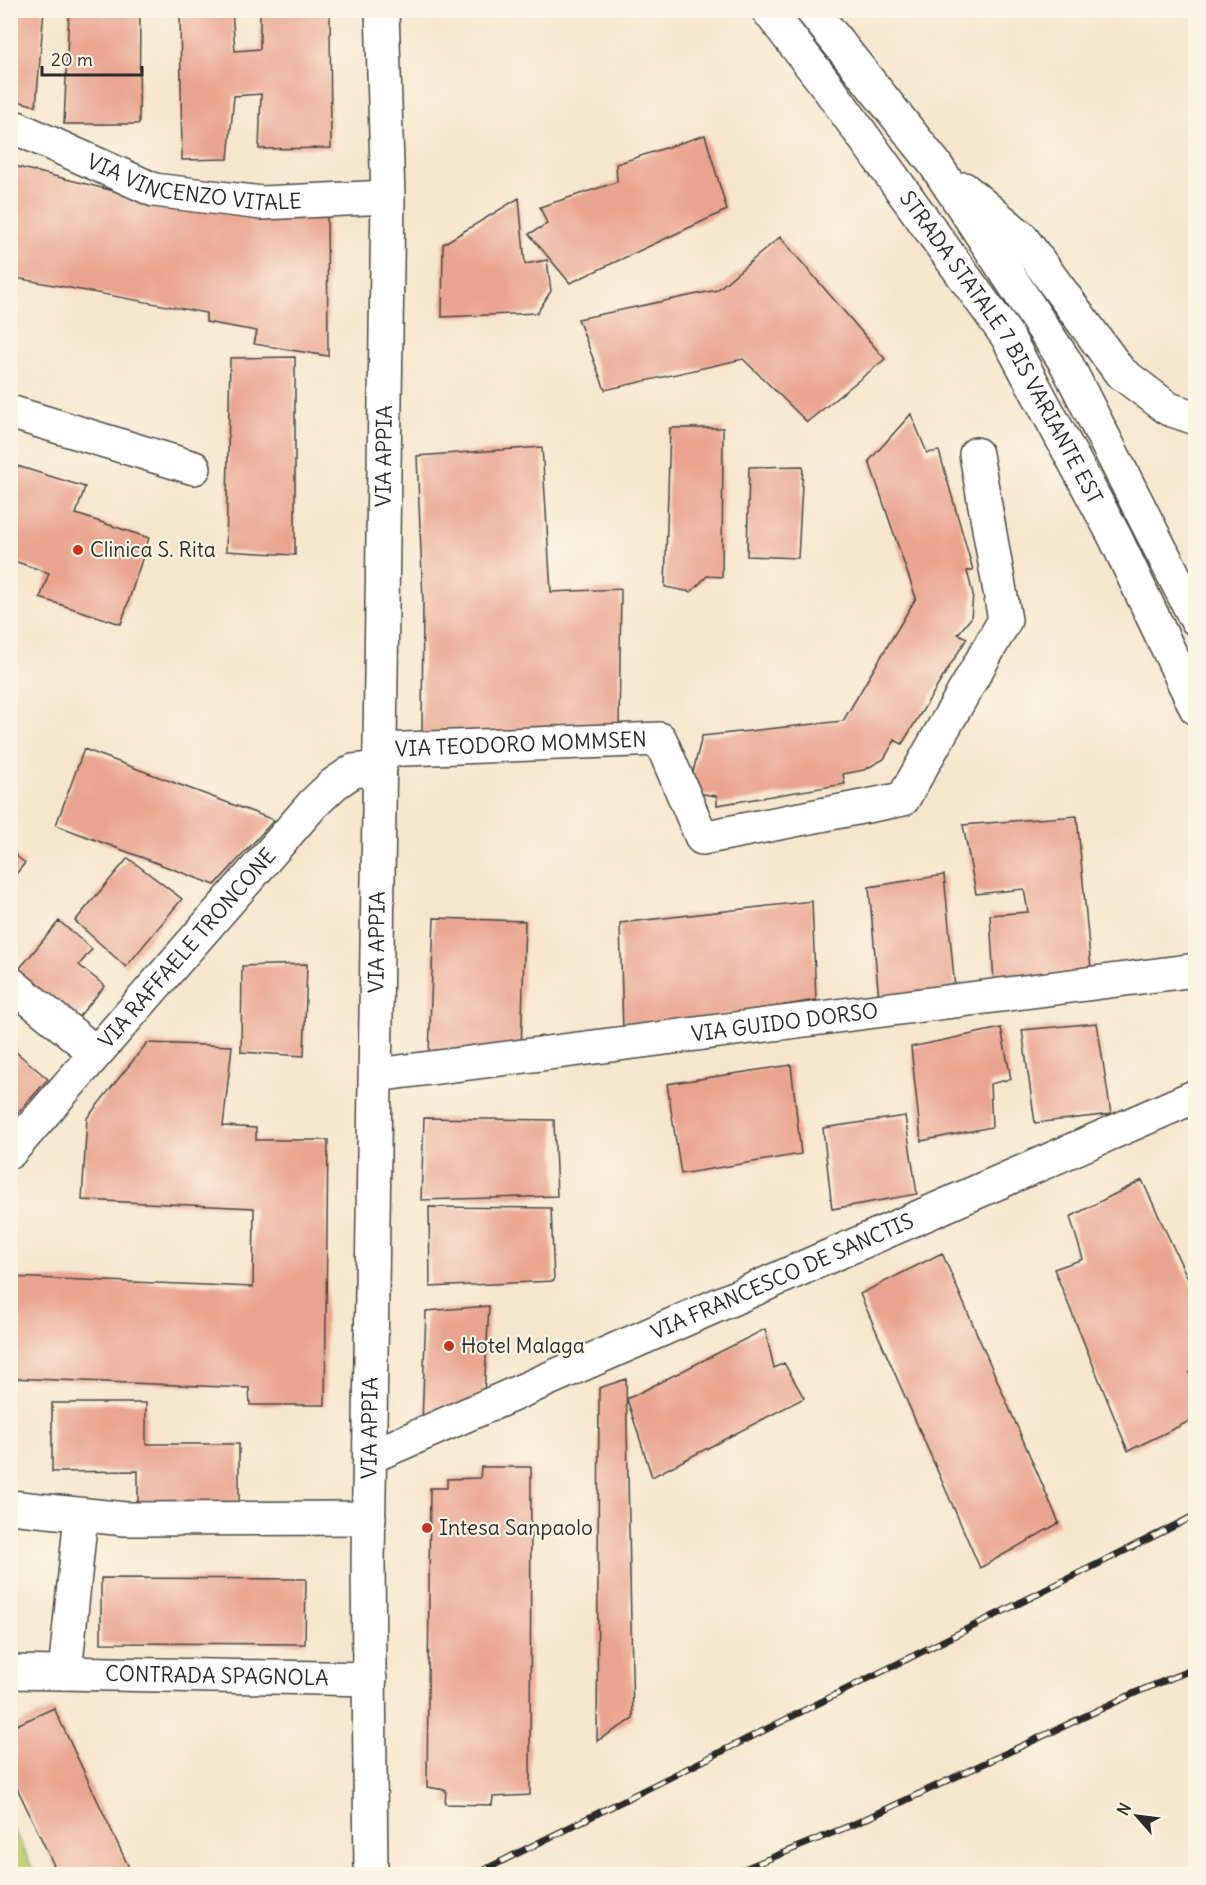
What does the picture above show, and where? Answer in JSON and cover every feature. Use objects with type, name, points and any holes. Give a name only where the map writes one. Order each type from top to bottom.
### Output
[{"type":"main road","name":"VIA APPIA","points":[[371,1875],[369,1518],[388,197],[382,10]]},
{"type":"main road","name":"STRADA STATALE 7 BIS VARIANTE EST","points":[[768,10],[824,82],[1007,336],[1114,537],[1196,708]]},
{"type":"main road","name":"STRADA STATALE 7 BIS VARIANTE EST","points":[[813,10],[935,164],[1065,363],[1196,619]]},
{"type":"main road","name":"VIA VINCENZO VITALE","points":[[10,125],[154,190],[262,203],[388,197]]},
{"type":"main road","points":[[935,164],[1021,237],[1120,372],[1169,409],[1196,418]]},
{"type":"main road","points":[[10,412],[195,468]]},
{"type":"main road","name":"VIA TEODORO MOMMSEN","points":[[380,759],[660,739],[702,838],[903,799],[1005,620],[976,454]]},
{"type":"main road","name":"VIA RAFFAELE TRONCONE","points":[[10,1152],[313,804],[334,784],[353,771],[380,759]]},
{"type":"main road","name":"VIA GUIDO DORSO","points":[[375,1075],[1196,970]]},
{"type":"main road","points":[[10,983],[96,1053]]},
{"type":"main road","name":"VIA FRANCESCO DE SANCTIS","points":[[370,1457],[1196,1096]]},
{"type":"main road","points":[[10,1507],[125,1519],[369,1518]]},
{"type":"main road","points":[[65,1673],[81,1515]]},
{"type":"main road","name":"CONTRADA SPAGNOLA","points":[[10,1672],[370,1679]]},
{"type":"green space","points":[[11,1824],[35,1874],[11,1874]]},
{"type":"building","points":[[10,10],[44,10],[36,106],[10,99]]},
{"type":"building","points":[[69,10],[140,10],[139,124],[64,124]]},
{"type":"building","points":[[180,10],[232,10],[235,51],[260,49],[260,10],[330,10],[331,148],[259,149],[261,94],[234,96],[228,159],[182,160]]},
{"type":"building","points":[[705,135],[727,210],[570,283],[529,234],[547,224],[540,207],[617,182],[616,164]]},
{"type":"building","points":[[10,165],[170,205],[327,205],[328,356],[254,344],[257,331],[206,322],[206,313],[10,277]]},
{"type":"building","points":[[519,198],[525,264],[547,260],[551,291],[537,313],[442,317],[443,244]]},
{"type":"building","points":[[780,237],[885,359],[807,422],[743,359],[605,390],[578,319],[717,290]]},
{"type":"building","points":[[295,357],[295,555],[226,551],[230,358]]},
{"type":"building","points":[[911,414],[927,453],[939,451],[973,570],[967,571],[973,594],[971,618],[958,634],[967,638],[902,744],[895,740],[884,759],[864,770],[843,774],[845,784],[717,805],[717,796],[688,792],[702,736],[843,721],[916,598],[869,461]]},
{"type":"building","points":[[670,428],[723,428],[722,577],[707,576],[691,592],[665,587]]},
{"type":"building","points":[[542,447],[551,592],[621,589],[619,730],[422,737],[423,600],[417,456]]},
{"type":"building","name":"Clinica S. Rita","points":[[14,465],[85,487],[76,514],[149,538],[121,624],[40,598],[49,573],[14,561],[10,570],[10,476]]},
{"type":"building","points":[[803,466],[798,558],[747,556],[749,467]]},
{"type":"building","points":[[84,749],[274,820],[215,885],[56,825]]},
{"type":"building","points":[[1077,816],[1091,969],[994,984],[990,915],[1028,912],[1024,889],[976,894],[963,825]]},
{"type":"building","points":[[10,851],[25,863],[10,881]]},
{"type":"building","points":[[128,858],[182,899],[126,967],[75,921]]},
{"type":"building","points":[[944,875],[955,988],[879,1000],[869,887]]},
{"type":"building","points":[[812,901],[816,1000],[623,1032],[620,923]]},
{"type":"building","points":[[434,918],[525,921],[521,1051],[429,1054]]},
{"type":"building","points":[[59,921],[92,949],[79,965],[105,986],[69,1028],[11,979]]},
{"type":"building","points":[[307,964],[304,1056],[241,1052],[242,966]]},
{"type":"building","points":[[1097,1023],[1111,1114],[1035,1123],[1022,1030]]},
{"type":"building","points":[[1001,1028],[1011,1079],[990,1084],[992,1127],[921,1141],[911,1047]]},
{"type":"building","points":[[147,1043],[232,1046],[223,1126],[256,1128],[256,1140],[328,1140],[325,1405],[250,1405],[249,1388],[10,1378],[10,1277],[253,1287],[254,1208],[82,1200],[87,1118]]},
{"type":"building","points":[[10,1047],[48,1079],[10,1122]]},
{"type":"building","points":[[791,1065],[801,1154],[681,1174],[667,1084]]},
{"type":"building","points":[[905,1116],[917,1194],[832,1209],[823,1128]]},
{"type":"building","points":[[424,1118],[554,1120],[557,1196],[421,1200]]},
{"type":"building","points":[[1142,1180],[1196,1296],[1196,1370],[1189,1373],[1196,1387],[1196,1418],[1128,1451],[1054,1269],[1083,1259],[1070,1217]]},
{"type":"building","points":[[429,1207],[551,1208],[554,1281],[430,1287]]},
{"type":"building","points":[[942,1253],[1059,1523],[980,1568],[860,1294]]},
{"type":"building","points":[[489,1306],[484,1395],[422,1424],[426,1311]]},
{"type":"building","points":[[765,1329],[774,1368],[784,1363],[804,1398],[652,1477],[627,1399]]},
{"type":"building","points":[[626,1379],[633,1719],[597,1741],[599,1388]]},
{"type":"building","points":[[52,1403],[146,1403],[146,1444],[239,1444],[239,1514],[138,1515],[138,1471],[52,1472]]},
{"type":"building","points":[[481,1467],[531,1467],[530,1795],[493,1797],[492,1805],[445,1804],[446,1790],[427,1787],[430,1488],[447,1488],[447,1479],[480,1478]]},
{"type":"building","points":[[101,1578],[306,1579],[305,1644],[101,1643]]},
{"type":"building","points":[[54,1708],[132,1874],[58,1874],[10,1773],[10,1728]]},
{"type":"railway","points":[[476,1874],[1196,1515]]},
{"type":"railway","points":[[732,1874],[859,1822],[1137,1692],[1196,1668]]},
{"type":"place","name":"Clinica S. Rita","points":[[78,550]]},
{"type":"place","name":"Hotel Malaga","points":[[449,1346]]},
{"type":"place","name":"Intesa Sanpaolo","points":[[427,1528]]}]
